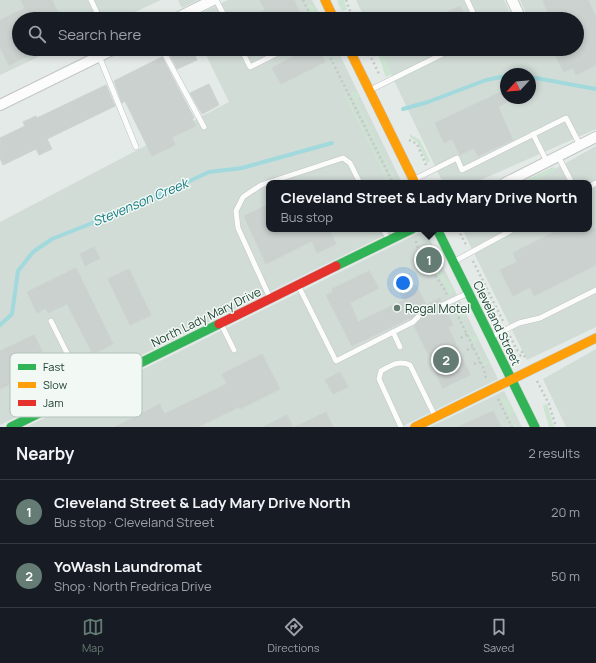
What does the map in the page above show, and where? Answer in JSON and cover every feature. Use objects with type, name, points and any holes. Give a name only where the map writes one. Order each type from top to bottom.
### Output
[{"type":"street","points":[[325,0],[331,12]]},
{"type":"street","points":[[512,0],[518,12]]},
{"type":"street","points":[[189,12],[211,1]]},
{"type":"street","points":[[0,105],[99,56]]},
{"type":"street","points":[[352,56],[414,180]]},
{"type":"street","points":[[510,180],[596,137]]},
{"type":"street","name":"North Lady Mary Drive","points":[[142,363],[406,232]]},
{"type":"street","name":"Cleveland Street","points":[[439,232],[535,427]]},
{"type":"street","points":[[415,427],[596,338]]},
{"type":"street","name":"North Lady Mary Drive","points":[[11,427],[31,417]]},
{"type":"lane","points":[[91,0],[97,12]]},
{"type":"lane","points":[[467,0],[473,12]]},
{"type":"lane","points":[[211,1],[220,12]]},
{"type":"lane","points":[[99,56],[136,147]]},
{"type":"lane","points":[[167,56],[204,127]]},
{"type":"lane","points":[[244,56],[250,67],[272,56]]},
{"type":"lane","points":[[370,91],[439,56]]},
{"type":"lane","points":[[416,180],[456,158],[462,170],[566,118],[580,145]]},
{"type":"lane","points":[[533,134],[547,162]]},
{"type":"lane","points":[[558,156],[570,180]]},
{"type":"lane","points":[[276,180],[343,158],[350,163],[358,180]]},
{"type":"lane","points":[[266,183],[243,196],[236,211],[238,228],[271,299]]},
{"type":"lane","points":[[385,232],[389,240]]},
{"type":"lane","points":[[454,262],[509,232]]},
{"type":"lane","points":[[298,285],[336,361],[413,322],[418,317]]},
{"type":"lane","points":[[491,338],[519,323],[540,318],[596,290]]},
{"type":"lane","points":[[443,305],[469,293]]},
{"type":"lane","points":[[51,321],[67,353]]},
{"type":"lane","points":[[221,324],[234,350]]},
{"type":"lane","points":[[393,332],[400,347]]},
{"type":"lane","points":[[401,427],[379,379],[381,371],[395,364],[403,362],[410,365],[436,417]]},
{"type":"path","points":[[304,0],[309,12]]},
{"type":"path","points":[[346,0],[350,12]]},
{"type":"path","points":[[330,56],[392,180]]},
{"type":"path","points":[[370,56],[384,84]]},
{"type":"path","points":[[407,139],[416,144],[430,172]]},
{"type":"path","points":[[417,247],[422,258],[443,285],[480,362],[484,376],[512,427]]},
{"type":"path","points":[[461,338],[467,334]]},
{"type":"path","points":[[467,350],[473,347]]},
{"type":"path","points":[[474,364],[480,362]]},
{"type":"shaded area","points":[[0,0],[161,0],[135,12],[12,12],[12,56],[40,56],[0,75]]},
{"type":"shaded area","points":[[178,0],[198,0],[182,8]]},
{"type":"shaded area","points":[[228,0],[312,0],[318,12],[203,12]]},
{"type":"shaded area","points":[[356,0],[504,0],[510,12],[362,12]]},
{"type":"shaded area","points":[[520,0],[596,0],[596,129],[481,180],[442,180],[382,56],[584,56],[584,12],[526,12]]},
{"type":"shaded area","points":[[206,56],[340,56],[401,180],[266,180],[266,232],[391,232],[142,355],[142,353],[10,353],[10,417],[16,417],[0,425],[0,222],[229,102]]},
{"type":"shaded area","points":[[596,146],[596,327],[527,360],[463,232],[592,232],[592,180],[535,180]]},
{"type":"shaded area","points":[[421,232],[426,232],[498,379],[401,427],[26,427],[46,417],[142,417],[142,370]]},
{"type":"shaded area","points":[[596,349],[596,427],[566,427],[543,379]]},
{"type":"shaded area","points":[[504,391],[522,427],[430,427]]},
{"type":"green space","points":[[344,0],[347,9],[342,11],[337,1]]},
{"type":"green space","points":[[310,4],[316,7],[318,12],[311,12],[308,6]]},
{"type":"green space","points":[[378,56],[383,56],[392,74],[386,77]]},
{"type":"green space","points":[[352,91],[358,93],[359,95],[357,101],[396,180],[394,180],[350,92]]},
{"type":"green space","points":[[346,94],[386,173],[384,174],[344,95]]},
{"type":"green space","points":[[409,134],[420,140],[430,161],[427,163],[417,142],[411,138]]},
{"type":"green space","points":[[553,167],[556,170],[536,180],[526,180]]},
{"type":"green space","points":[[436,265],[454,290],[450,297],[444,284],[432,268]]},
{"type":"green space","points":[[455,305],[463,307],[467,316],[463,319],[472,337],[476,335],[479,340],[474,342],[484,362],[489,360],[490,363],[484,366]]},
{"type":"green space","points":[[502,397],[508,400],[515,413],[510,415],[516,427],[514,427],[500,398]]},
{"type":"green space","points":[[547,404],[554,427],[549,427],[543,406]]},
{"type":"building","points":[[21,0],[52,0],[58,12],[17,12],[25,8]]},
{"type":"building","points":[[260,0],[294,0],[300,12],[261,12],[265,10]]},
{"type":"building","points":[[543,0],[588,0],[596,17],[596,65],[576,75],[573,68],[564,72],[556,56],[584,56],[584,12],[547,12]]},
{"type":"building","points":[[460,6],[463,12],[448,12]]},
{"type":"building","points":[[12,14],[12,56],[28,56],[9,65],[0,47],[0,20]]},
{"type":"building","points":[[170,56],[195,56],[197,60],[177,69]]},
{"type":"building","points":[[295,56],[322,56],[325,62],[281,84],[272,68]]},
{"type":"building","points":[[162,57],[194,118],[192,119],[196,126],[172,137],[175,145],[152,156],[125,101],[122,103],[114,81]]},
{"type":"building","points":[[209,84],[219,105],[202,114],[190,93]]},
{"type":"building","points":[[106,85],[115,106],[47,139],[52,149],[39,155],[36,149],[3,165],[0,158],[0,138],[25,126],[23,122],[36,116],[37,118]]},
{"type":"building","points":[[500,92],[500,104],[504,104],[498,107],[513,140],[478,156],[474,148],[460,155],[452,139],[444,143],[435,123]]},
{"type":"building","points":[[266,205],[266,232],[330,232],[336,244],[317,253],[312,241],[266,264],[244,216]]},
{"type":"building","points":[[592,229],[596,229],[596,265],[534,296],[530,287],[513,296],[500,270],[517,262],[513,253],[554,232],[592,232]]},
{"type":"building","points":[[94,247],[100,258],[85,266],[80,254]]},
{"type":"building","points":[[76,268],[113,344],[92,353],[67,304],[48,313],[46,308],[37,313],[27,292]]},
{"type":"building","points":[[129,269],[151,315],[130,325],[108,279]]},
{"type":"building","points":[[369,271],[379,288],[350,303],[358,322],[404,300],[400,293],[416,285],[426,305],[440,298],[441,301],[439,306],[445,309],[453,325],[448,327],[470,375],[443,388],[435,372],[437,371],[414,326],[422,318],[421,314],[419,313],[410,319],[352,346],[326,295],[333,292],[332,289]]},
{"type":"building","points":[[34,335],[43,353],[10,353],[10,384],[0,389],[0,351]]},
{"type":"building","points":[[262,354],[280,389],[240,409],[239,407],[198,427],[115,427],[135,417],[142,417],[142,413],[160,404],[164,414],[227,384],[222,374]]},
{"type":"building","points":[[340,372],[348,387],[333,394],[325,380]]},
{"type":"building","points":[[493,411],[501,427],[458,427]]},
{"type":"building","points":[[326,412],[333,427],[295,427]]},
{"type":"building","points":[[287,415],[293,427],[263,427]]},
{"type":"waterway","name":"Stevenson Creek","points":[[403,109],[428,102],[486,80],[500,77]]},
{"type":"waterway","name":"Stevenson Creek","points":[[536,78],[596,89]]},
{"type":"waterway","name":"Stevenson Creek","points":[[0,325],[12,314],[18,271],[33,252],[52,239],[135,206],[209,172],[242,168],[332,143]]},
{"type":"traffic: fast","points":[[336,266],[406,232]]},
{"type":"traffic: fast","points":[[438,232],[535,427]]},
{"type":"traffic: fast","points":[[142,362],[219,324]]},
{"type":"traffic: fast","points":[[11,427],[31,417]]},
{"type":"traffic: slow","points":[[325,0],[331,12]]},
{"type":"traffic: slow","points":[[352,56],[414,180]]},
{"type":"traffic: slow","points":[[415,427],[596,338]]},
{"type":"traffic: jam","points":[[219,324],[336,266]]},
{"type":"place","name":"Cleveland Street & Lady Mary Drive North","points":[[429,260]]},
{"type":"place","name":"Regal Motel","points":[[397,308]]},
{"type":"place","name":"YoWash Laundromat","points":[[446,360]]}]
